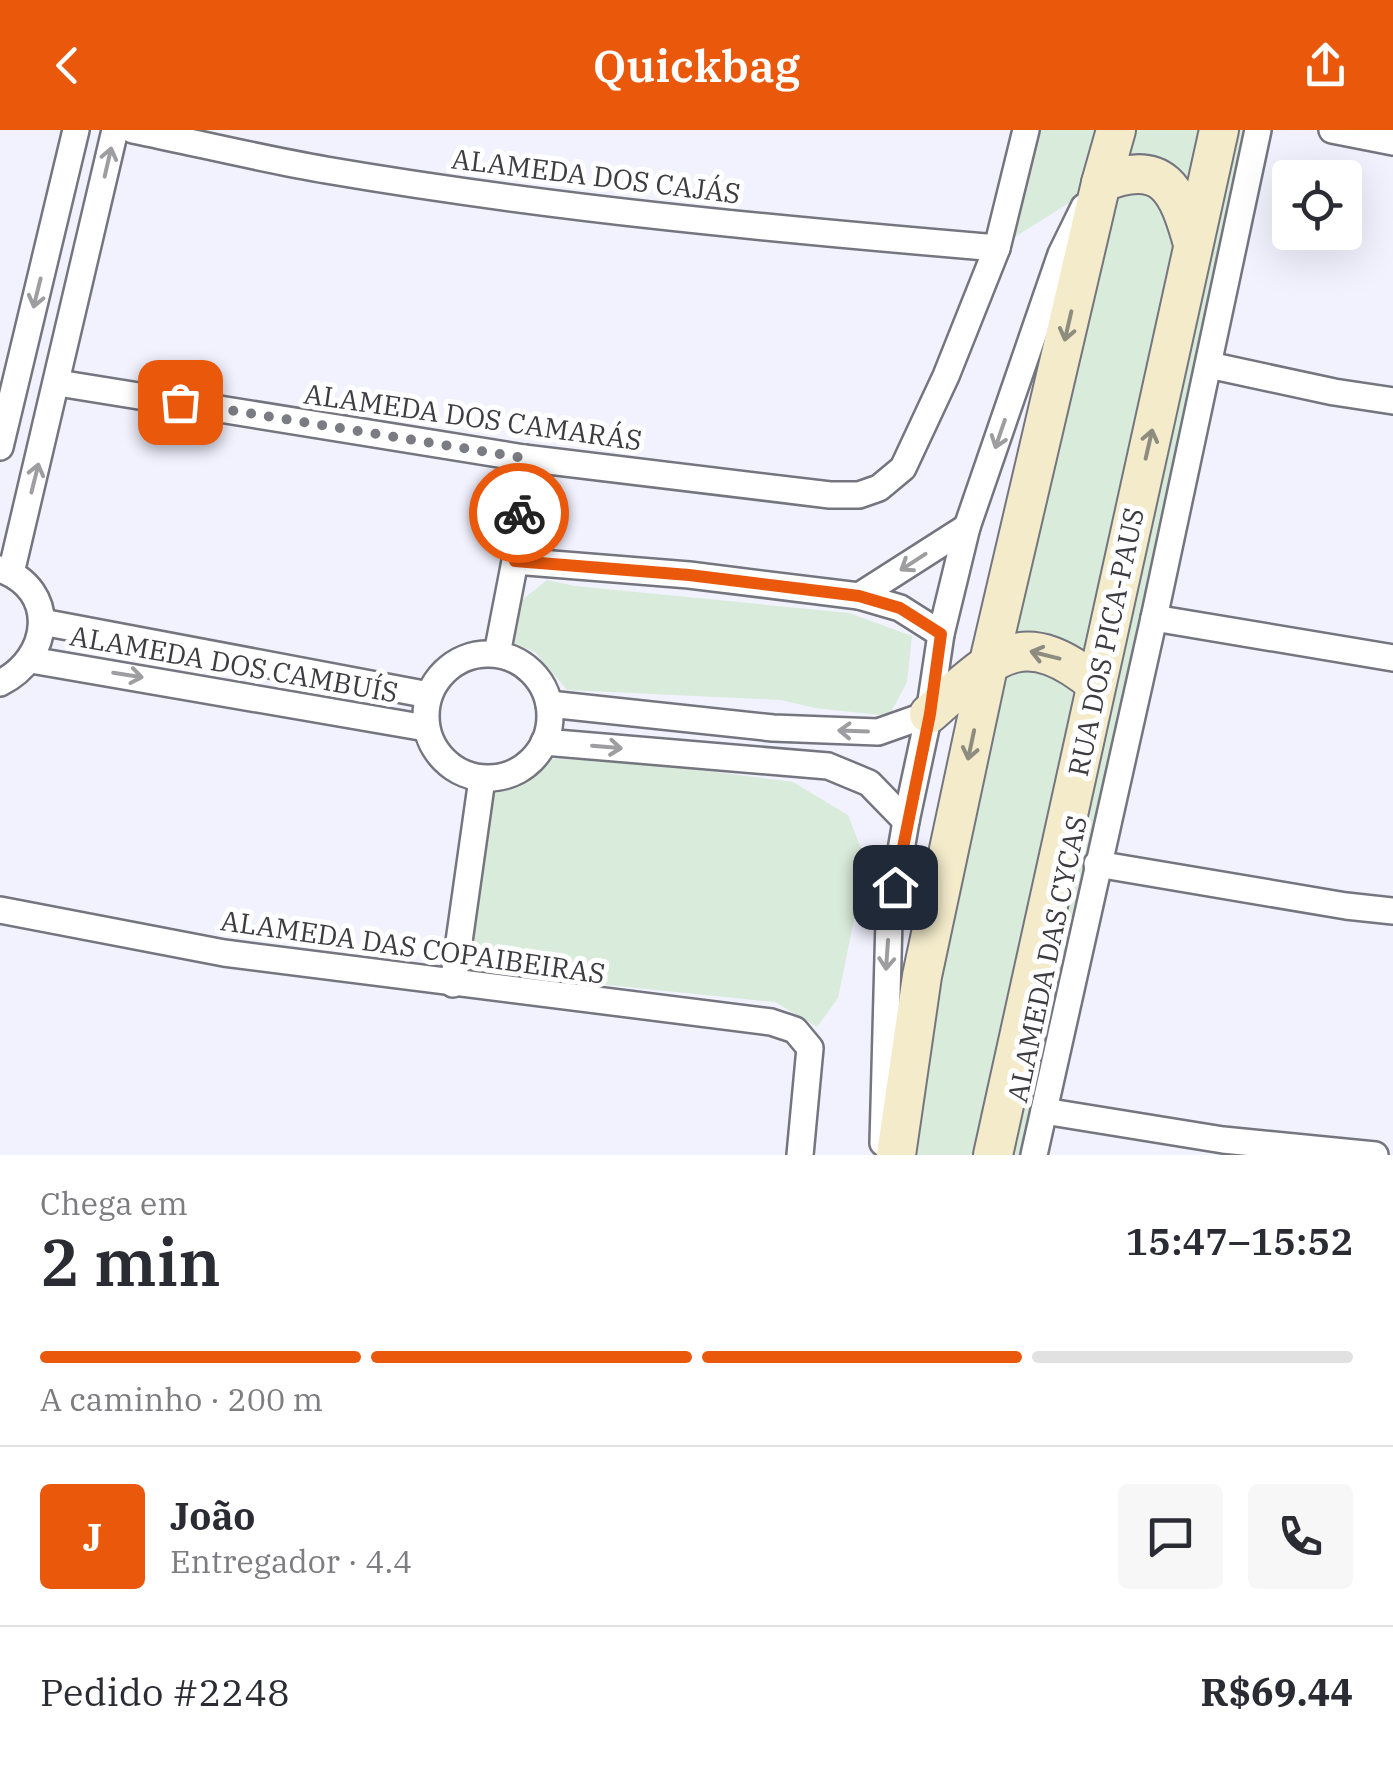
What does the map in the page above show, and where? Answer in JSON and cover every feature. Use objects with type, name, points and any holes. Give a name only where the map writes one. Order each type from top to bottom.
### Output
[{"type":"street","points":[[0,446],[9,369],[48,245],[76,130]]},
{"type":"street","points":[[0,684],[18,674],[40,642],[42,622],[37,602],[27,586],[6,571],[58,382],[116,130]]},
{"type":"street","name":"ALAMEDA DOS CAJÁS","points":[[133,130],[324,170],[500,196],[997,248]]},
{"type":"street","points":[[997,248],[1026,130]]},
{"type":"street","points":[[896,1155],[922,976],[989,662],[1116,130]]},
{"type":"street","name":"RUA DOS PICA-PAUS","points":[[993,1155],[1220,130]]},
{"type":"street","name":"ALAMEDA DAS CYCAS","points":[[1034,1155],[1258,130]]},
{"type":"street","points":[[1332,130],[1393,142]]},
{"type":"street","points":[[883,1155],[889,920],[930,714],[941,634],[968,527],[1061,254],[1076,220],[1101,182],[1135,173],[1156,176],[1172,187],[1182,204],[1194,246]]},
{"type":"street","points":[[48,245],[87,255]]},
{"type":"street","name":"ALAMEDA DOS CAMARÁS","points":[[58,382],[524,458],[830,495],[859,495],[879,488],[902,468],[946,376],[997,248]]},
{"type":"street","points":[[1208,365],[1393,401]]},
{"type":"street","points":[[496,654],[515,561],[524,458]]},
{"type":"street","points":[[859,596],[968,527]]},
{"type":"street","points":[[515,561],[689,575],[859,596],[900,608],[941,634]]},
{"type":"street","points":[[1154,618],[1393,658]]},
{"type":"street","name":"ALAMEDA DOS CAMBUÍS","points":[[42,622],[429,695]]},
{"type":"street","points":[[549,704],[773,728],[878,732],[930,714],[989,662],[1020,651],[1048,653],[1072,664],[1096,684]]},
{"type":"street","points":[[496,654],[515,659],[531,670],[549,704],[550,724],[534,758],[519,771],[501,778],[482,779],[466,775],[440,757],[426,728],[429,695],[436,680],[463,658],[496,654]]},
{"type":"street","name":"ALAMEDA DOS CAMBUÍS","points":[[31,660],[426,728]]},
{"type":"street","points":[[650,750],[653,714]]},
{"type":"street","points":[[769,760],[773,728]]},
{"type":"street","points":[[544,742],[828,766],[870,783],[906,822]]},
{"type":"street","points":[[453,984],[482,779]]},
{"type":"street","points":[[1097,864],[1346,906],[1393,910]]},
{"type":"street","name":"ALAMEDA DAS COPAIBEIRAS","points":[[0,910],[224,953],[771,1022],[795,1030],[810,1048],[800,1155]]},
{"type":"street","points":[[1044,1111],[1222,1140],[1376,1155]]},
{"type":"green space","points":[[1026,130],[1219,130],[1194,246],[1172,187],[1101,183],[997,248]]},
{"type":"green space","points":[[1225,130],[1248,130],[1020,1155],[996,1155]]},
{"type":"green space","points":[[1133,182],[1154,196],[1182,242],[1088,663],[1006,645],[1109,201]]},
{"type":"green space","points":[[547,580],[849,613],[912,636],[907,682],[889,716],[781,700],[567,690],[535,652],[514,644],[522,600]]},
{"type":"green space","points":[[1041,663],[1085,690],[978,1155],[906,1155],[1001,674]]},
{"type":"green space","points":[[551,759],[630,761],[793,782],[848,815],[866,861],[838,998],[817,1027],[775,1002],[470,971],[492,791],[517,782]]},
{"type":"way so far","points":[[180,402],[524,458],[519,513]]},
{"type":"route","points":[[519,513],[515,561],[689,575],[859,596],[900,608],[941,634],[930,714],[895,887]]}]
